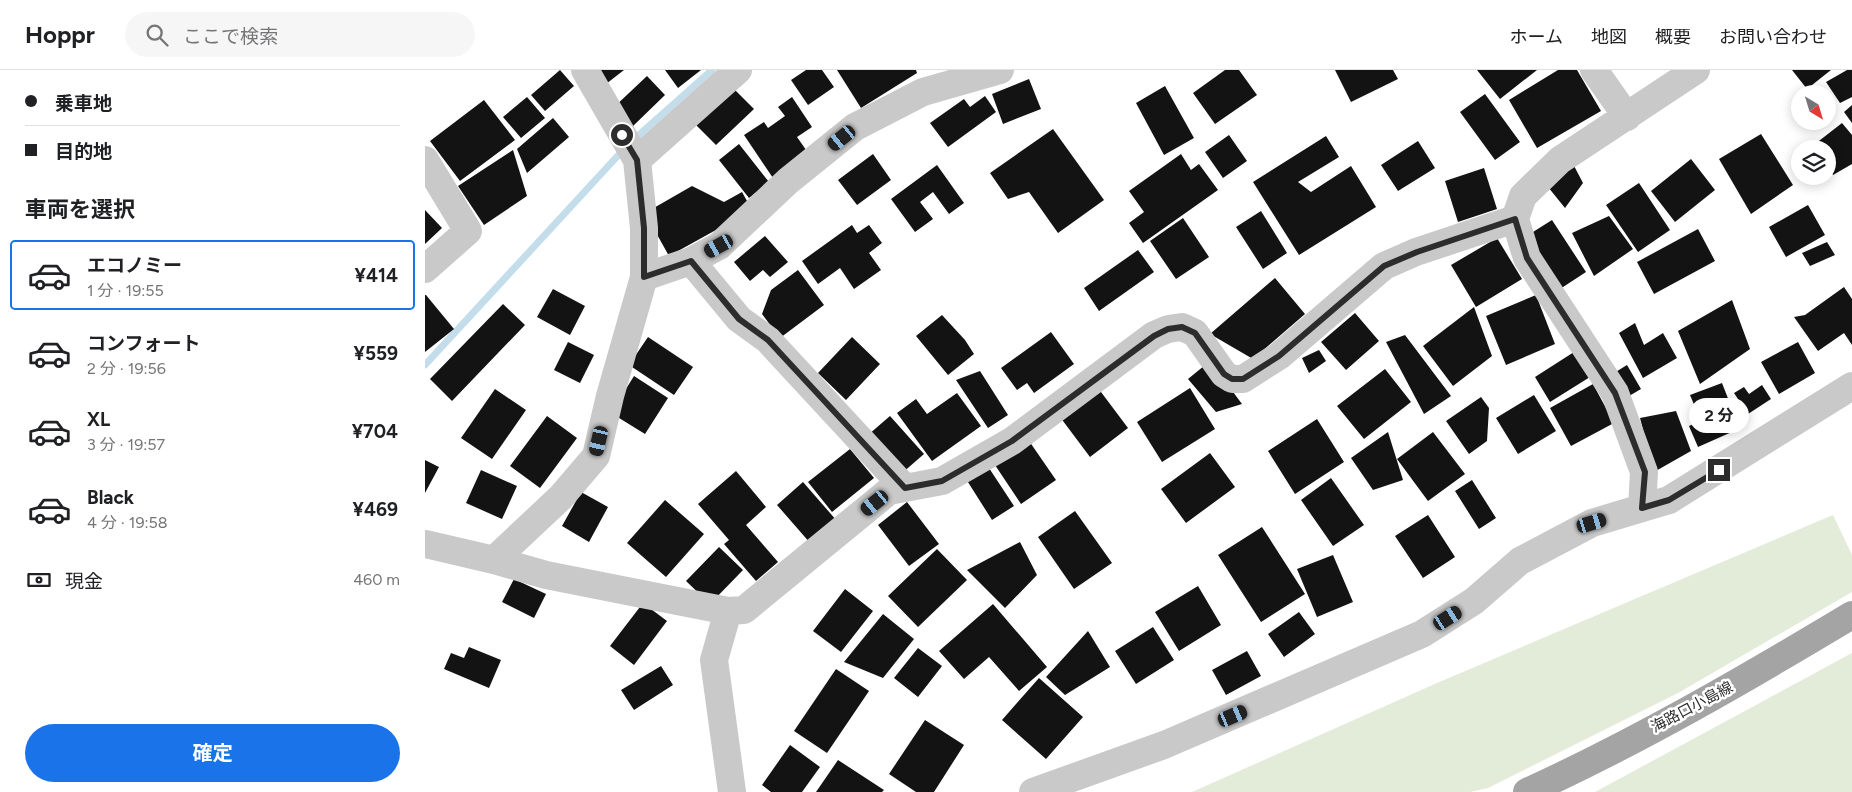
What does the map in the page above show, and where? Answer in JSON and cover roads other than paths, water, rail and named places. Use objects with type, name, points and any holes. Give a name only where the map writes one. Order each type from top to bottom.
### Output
[{"type":"main road","name":"海路口小島線","points":[[1527,792],[1568,773],[1749,677],[1852,615]]},
{"type":"street","points":[[495,560],[561,497],[596,456],[610,396],[644,277],[644,228],[637,160],[585,70]]},
{"type":"street","points":[[637,160],[738,70]]},
{"type":"street","points":[[644,277],[691,261],[719,246],[788,181],[855,127],[959,75],[1000,70]]},
{"type":"street","points":[[1594,70],[1627,117]]},
{"type":"street","points":[[1642,508],[1645,472],[1615,393],[1527,258],[1515,219],[1523,196],[1560,160],[1696,70]]},
{"type":"street","points":[[425,160],[468,231],[425,269]]},
{"type":"street","points":[[425,544],[495,560],[545,575],[728,611],[745,610],[889,491],[942,481],[1012,441],[1154,336],[1168,329],[1182,327],[1195,333],[1224,374],[1232,379],[1243,379],[1279,356],[1384,266],[1417,252],[1515,219]]},
{"type":"street","points":[[691,261],[739,319],[768,340],[905,488]]},
{"type":"street","points":[[1033,792],[1164,745],[1422,634],[1474,601],[1520,561],[1592,523],[1669,500],[1852,386]]},
{"type":"street","points":[[728,611],[714,660],[732,792]]},
{"type":"waterway","points":[[632,141],[712,70]]},
{"type":"waterway","points":[[425,365],[624,149]]}]
